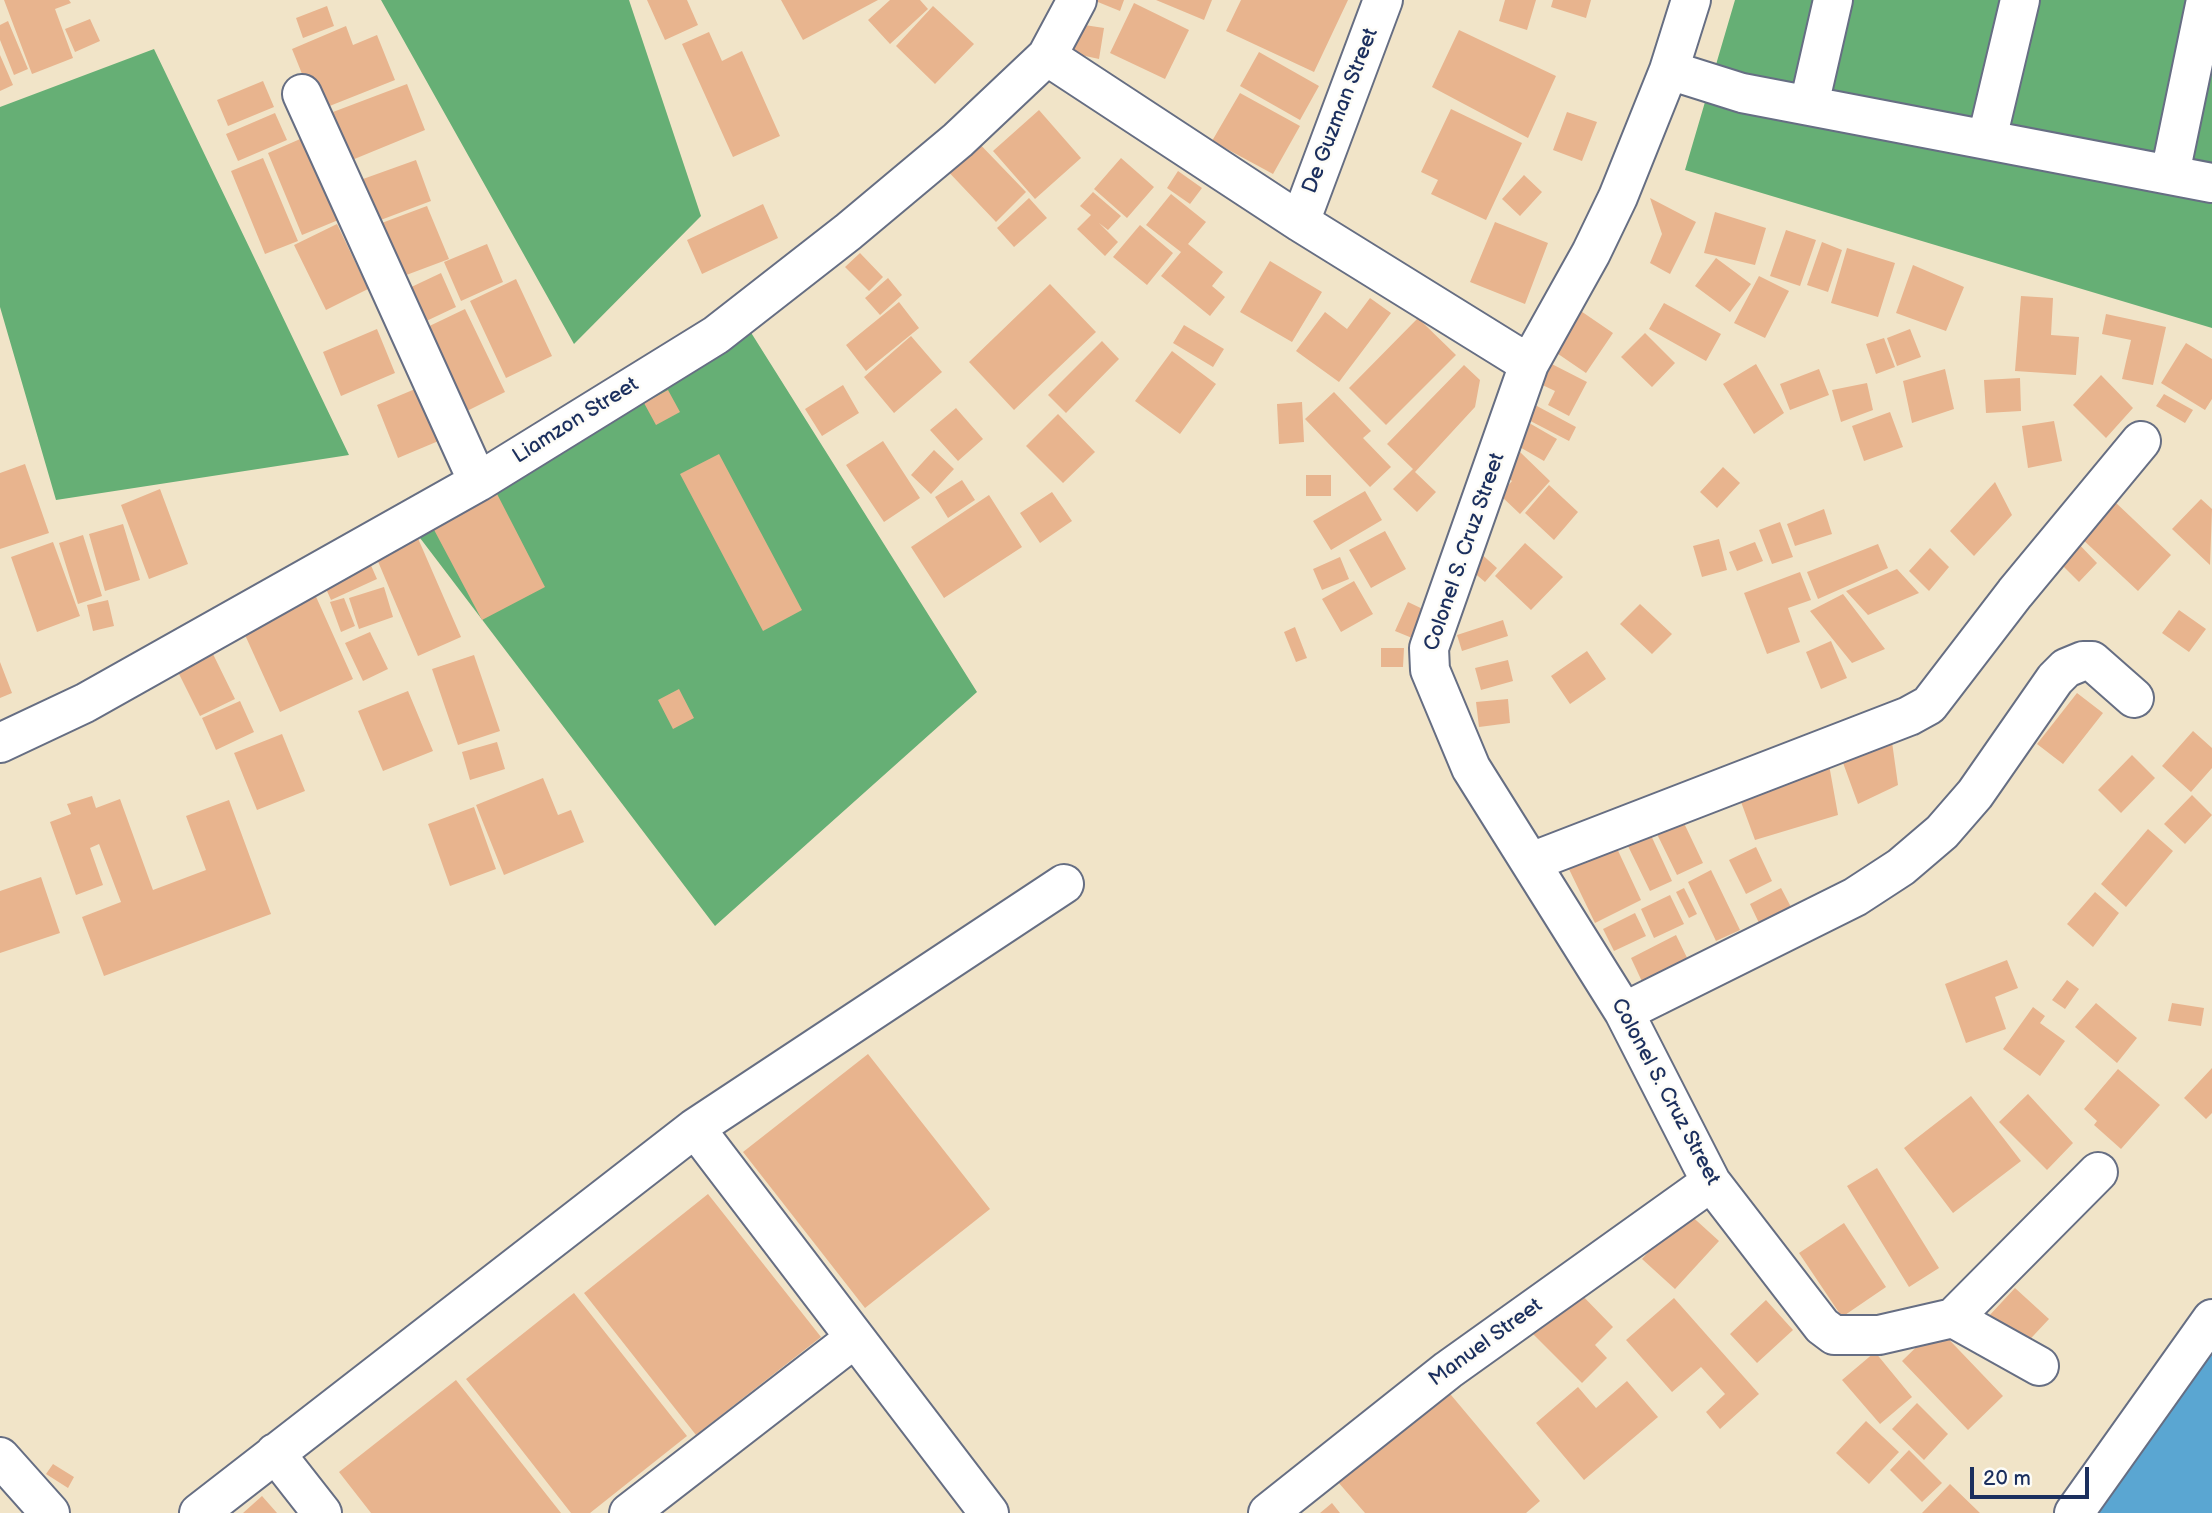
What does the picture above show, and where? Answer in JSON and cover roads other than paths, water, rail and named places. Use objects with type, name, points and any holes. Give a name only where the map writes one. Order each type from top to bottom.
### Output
[{"type":"street","name":"Liamzon Street","points":[[0,743],[85,703],[478,482],[716,335],[848,232],[958,140],[1047,56],[1076,0]]},
{"type":"street","name":"De Guzman Street","points":[[1300,222],[1383,0]]},
{"type":"street","name":"Colonel S. Cruz Street","points":[[1691,0],[1668,70],[1618,197],[1591,253],[1529,364],[1429,648],[1430,670],[1471,768],[1624,1012],[1711,1182],[1822,1326],[1834,1335],[1879,1335],[1953,1318]]},
{"type":"street","points":[[1809,105],[1833,0]]},
{"type":"street","points":[[1987,139],[2020,0]]},
{"type":"street","points":[[2170,174],[2207,0]]},
{"type":"street","points":[[1047,56],[1300,222],[1529,364]]},
{"type":"street","points":[[1668,70],[1742,93],[2212,183]]},
{"type":"street","points":[[302,94],[478,482]]},
{"type":"street","points":[[1531,862],[1909,716],[1929,705],[2015,593],[2141,441]]},
{"type":"street","points":[[1624,1012],[1855,897],[1901,867],[1942,832],[1975,794],[2055,679],[2066,668],[2083,661],[2092,662],[2134,698]]},
{"type":"street","points":[[200,1513],[695,1128],[1064,884]]},
{"type":"street","points":[[695,1128],[989,1513]]},
{"type":"street","points":[[2039,1366],[1953,1318],[2098,1172]]},
{"type":"street","name":"Manuel Street","points":[[1268,1513],[1447,1370],[1711,1182]]},
{"type":"street","points":[[2074,1513],[2212,1319]]},
{"type":"street","points":[[629,1513],[855,1338]]},
{"type":"street","points":[[275,1453],[322,1513]]},
{"type":"street","points":[[0,1457],[27,1502]]},
{"type":"water","points":[[2212,1337],[2212,1513],[2082,1513]]}]
